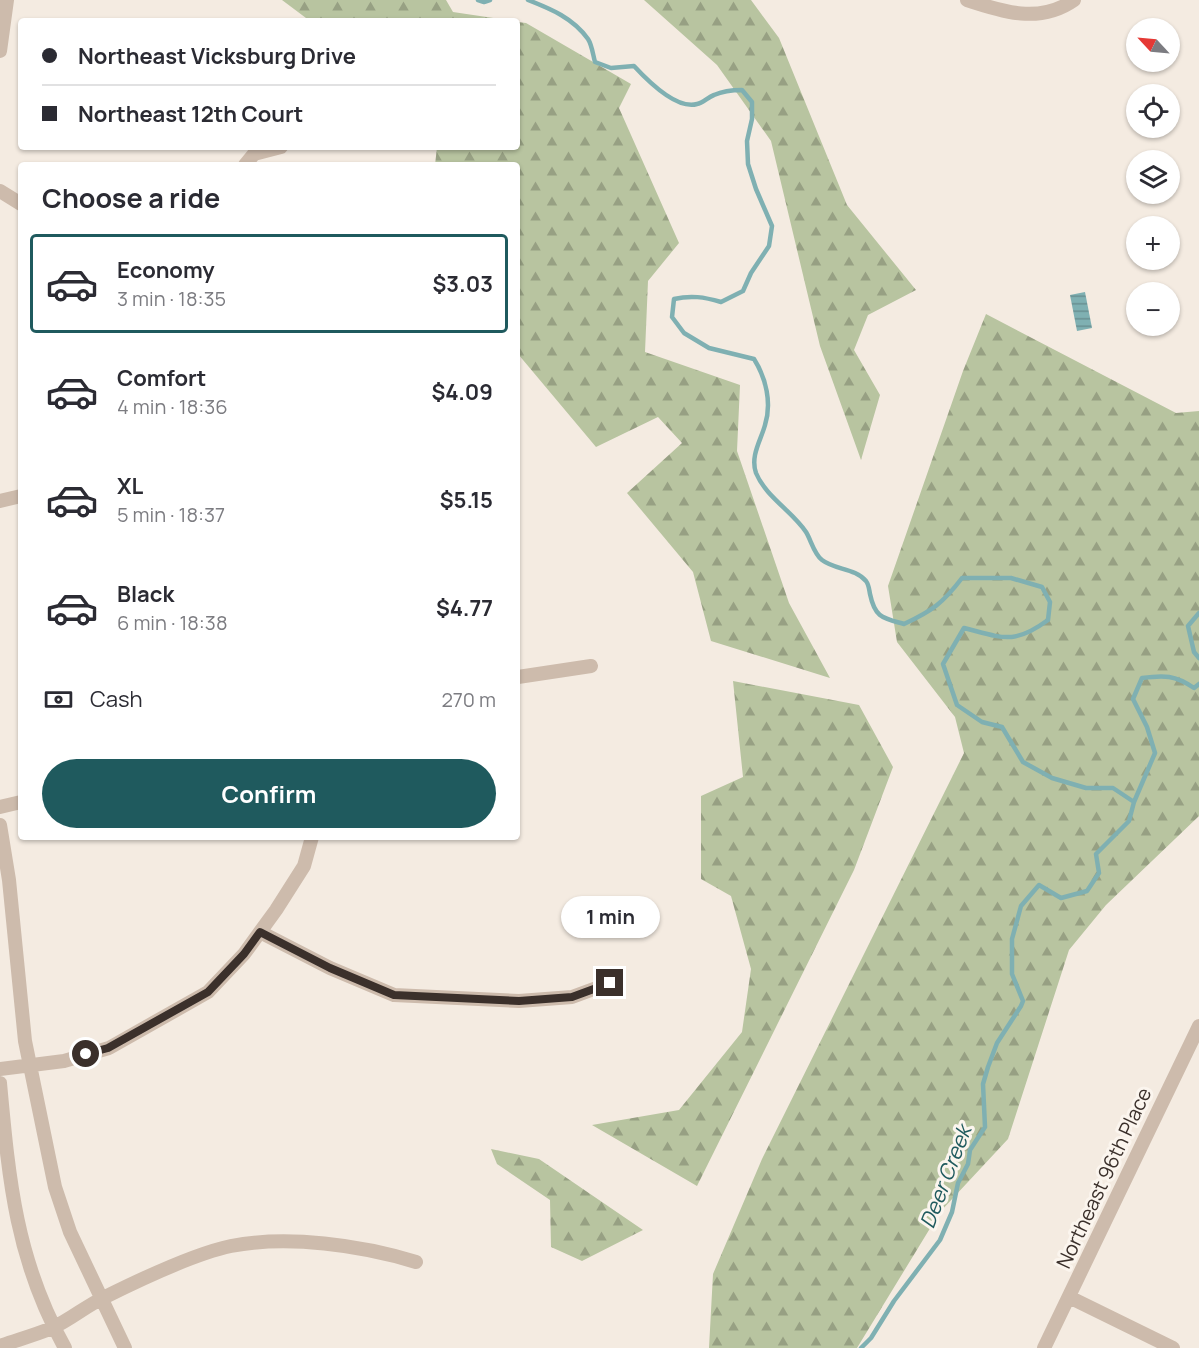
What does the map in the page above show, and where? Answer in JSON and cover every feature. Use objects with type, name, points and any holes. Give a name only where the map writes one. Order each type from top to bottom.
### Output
[{"type":"street","points":[[0,51],[7,0]]},
{"type":"street","points":[[967,0],[1012,14],[1037,14],[1067,5],[1074,0]]},
{"type":"street","points":[[248,162],[255,154],[270,150]]},
{"type":"street","points":[[0,191],[18,202]]},
{"type":"street","points":[[0,501],[18,496]]},
{"type":"street","points":[[520,677],[591,666]]},
{"type":"street","points":[[0,807],[18,803]]},
{"type":"street","points":[[0,825],[9,880],[18,985],[29,1064],[55,1187],[69,1232],[125,1348]]},
{"type":"street","points":[[0,1069],[64,1061],[108,1048],[208,992],[244,954],[260,932],[304,866],[311,840]]},
{"type":"street","points":[[260,932],[330,968],[394,995],[519,1001],[572,997],[610,983]]},
{"type":"street","name":"Northeast 96th Place","points":[[1044,1348],[1199,1026]]},
{"type":"street","points":[[0,1083],[12,1195],[20,1235],[35,1285],[53,1327],[65,1348]]},
{"type":"street","points":[[0,1346],[53,1327],[101,1299],[188,1260],[231,1246],[274,1242],[322,1242],[391,1254],[416,1262]]},
{"type":"street","points":[[1070,1297],[1173,1348]]},
{"type":"green space","points":[[282,0],[446,0],[453,12],[494,18],[306,18]]},
{"type":"green space","points":[[644,0],[751,0],[779,38],[847,205],[916,290],[868,315],[854,350],[880,395],[861,460],[820,346],[771,141],[717,65]]},
{"type":"green space","points":[[520,22],[526,23],[631,84],[619,108],[679,243],[648,281],[645,352],[740,385],[737,451],[789,603],[830,678],[711,641],[693,572],[627,493],[682,443],[658,417],[596,447],[520,356],[520,162],[435,162],[437,150],[520,150]]},
{"type":"green space","points":[[986,314],[1176,413],[1199,411],[1199,816],[1106,905],[1069,950],[1008,1139],[940,1212],[857,1348],[709,1348],[713,1274],[762,1159],[964,753],[955,717],[897,642],[888,586],[963,371]]},
{"type":"green space","points":[[733,681],[859,705],[893,767],[854,870],[697,1186],[592,1125],[679,1110],[742,1032],[751,969],[731,896],[701,879],[701,796],[743,777]]},
{"type":"green space","points":[[491,1149],[539,1159],[643,1230],[582,1261],[551,1247],[550,1200],[497,1164]]},
{"type":"water","points":[[1085,292],[1092,328],[1077,331],[1070,295]]},
{"type":"waterway","name":"Deer Creek","points":[[478,0],[484,2],[490,0]]},
{"type":"waterway","name":"Deer Creek","points":[[528,0],[576,25],[589,41],[595,62],[611,68],[634,66],[662,92],[680,103],[697,104],[721,93],[742,90],[752,102],[752,119],[747,141],[748,164],[772,226],[769,246],[751,273],[743,291],[721,302],[698,297],[674,299],[672,317],[684,333],[709,348],[754,359],[758,366],[765,382],[768,399],[767,417],[754,460],[754,467],[760,482],[800,524],[819,557],[833,566],[851,571],[866,581],[874,608],[881,616],[891,620],[904,624],[922,615],[943,600],[962,578],[1011,578],[1042,587],[1050,602],[1048,620],[1036,628],[1017,636],[1008,637],[964,628],[943,664],[957,705],[982,722],[1002,727],[1023,762],[1052,778],[1086,788],[1113,788],[1134,802],[1129,821],[1096,854],[1099,873],[1087,891],[1061,898],[1039,885],[1021,906],[1012,939],[1012,974],[1023,1001],[997,1043],[988,1067],[983,1084],[985,1127],[970,1150],[968,1164],[958,1183],[952,1212],[940,1240],[894,1301],[871,1338],[861,1348]]},
{"type":"waterway","points":[[1199,613],[1188,626],[1194,652],[1199,658]]},
{"type":"waterway","points":[[1134,802],[1155,753],[1147,727],[1133,699],[1142,678],[1169,677],[1194,688],[1199,684]]},
{"type":"route","points":[[86,1054],[108,1048],[208,992],[244,954],[260,932],[330,968],[394,995],[519,1001],[572,997],[610,983]]}]
